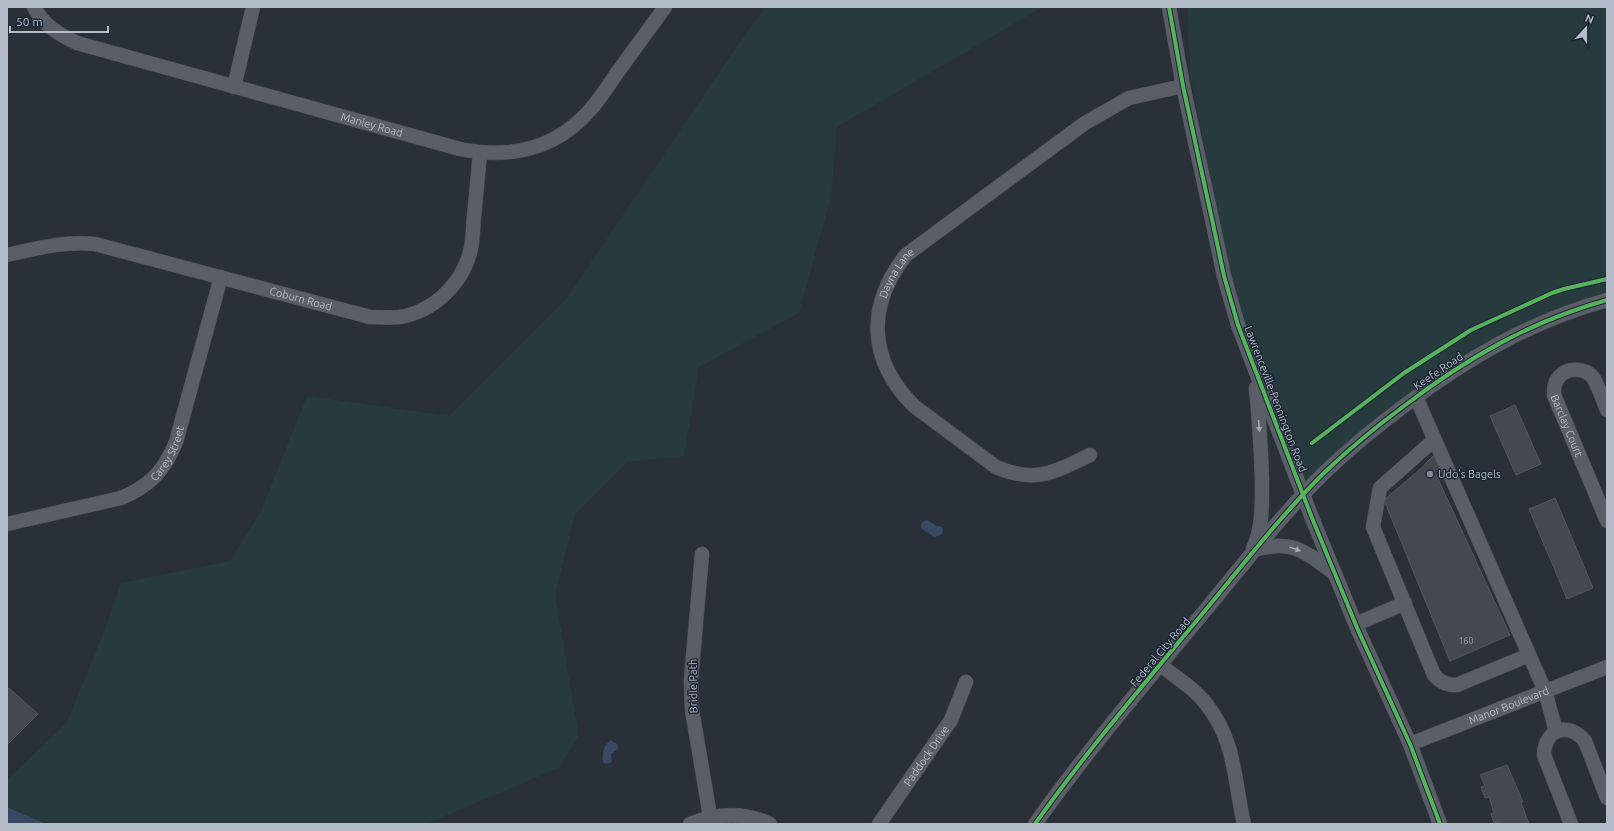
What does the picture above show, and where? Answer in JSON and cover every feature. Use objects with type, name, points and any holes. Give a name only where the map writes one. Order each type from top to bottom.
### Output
[{"type":"street","name":"Manley Road","points":[[34,7],[46,24],[61,36],[77,43],[460,149],[480,153],[500,154],[540,145],[575,125],[590,110],[665,7]]},
{"type":"street","points":[[234,87],[254,7]]},
{"type":"street","name":"Lawrenceville-Pennington Road","points":[[1169,7],[1183,86],[1224,276],[1238,325],[1303,496],[1356,624],[1410,744],[1440,824]]},
{"type":"street","name":"Dayna Lane","points":[[1090,456],[1050,473],[1027,476],[1010,473],[990,462],[914,406],[902,394],[891,377],[883,359],[878,339],[878,321],[881,301],[892,275],[906,255],[1085,123],[1129,98],[1183,86]]},
{"type":"street","name":"Coburn Road","points":[[7,255],[56,244],[95,244],[370,317],[386,318],[402,316],[420,311],[434,303],[448,291],[458,279],[466,264],[471,248],[480,153]]},
{"type":"street","name":"Carey Street","points":[[7,524],[121,498],[136,492],[149,483],[161,470],[170,457],[176,442],[221,278]]},
{"type":"street","name":"Keefe Road","points":[[1303,496],[1343,455],[1416,397],[1457,368],[1496,344],[1537,325],[1570,311],[1607,300]]},
{"type":"street","name":"Barclay Court","points":[[1607,410],[1593,378],[1588,373],[1572,369],[1564,372],[1558,378],[1554,386],[1554,395],[1607,521]]},
{"type":"street","points":[[1247,562],[1258,538],[1262,518],[1262,456],[1255,373]]},
{"type":"street","points":[[1416,397],[1545,691],[1556,731]]},
{"type":"street","points":[[1434,440],[1380,488],[1373,526],[1434,675],[1440,681],[1448,685],[1462,683],[1529,655]]},
{"type":"street","name":"Federal City Road","points":[[1035,824],[1061,788],[1160,665],[1303,496]]},
{"type":"street","points":[[1257,549],[1273,545],[1293,547],[1310,555],[1335,574]]},
{"type":"street","name":"Bridle Path","points":[[702,554],[691,680],[692,710],[710,816]]},
{"type":"street","points":[[1356,624],[1405,603]]},
{"type":"street","points":[[1160,665],[1195,692],[1207,704],[1226,736],[1231,751],[1244,824]]},
{"type":"street","name":"Manor Boulevard","points":[[1410,744],[1607,667]]},
{"type":"street","name":"Paddock Drive","points":[[879,824],[951,720],[966,682]]},
{"type":"street","points":[[1571,824],[1544,755],[1544,746],[1548,738],[1556,731],[1565,729],[1572,731],[1579,734],[1585,741],[1607,798]]},
{"type":"street","points":[[690,824],[710,816],[727,814],[747,816],[770,824]]},
{"type":"green space","points":[[766,7],[1043,7],[837,127],[831,197],[799,313],[699,367],[684,456],[627,462],[575,514],[555,595],[579,736],[559,768],[426,824],[46,824],[7,807],[7,780],[67,722],[106,627],[121,583],[230,561],[261,511],[307,396],[449,416],[567,298],[739,43]]},
{"type":"green space","points":[[1187,7],[1607,7],[1607,296],[1500,338],[1305,486],[1241,314],[1228,268],[1190,74]]},
{"type":"water","points":[[927,520],[943,528],[941,535],[934,537],[921,528],[921,524]]},
{"type":"water","points":[[611,740],[618,745],[618,749],[611,754],[612,762],[606,764],[603,762],[603,751],[606,744]]},
{"type":"water","points":[[7,807],[46,824],[7,824]]},
{"type":"building","points":[[1515,405],[1541,464],[1516,475],[1490,416]]},
{"type":"building","points":[[1434,455],[1440,469],[1434,470],[1510,635],[1450,661],[1384,500],[1425,465]]},
{"type":"building","points":[[1555,498],[1593,588],[1567,599],[1529,509]]},
{"type":"building","points":[[9,688],[38,714],[7,745],[7,690]]},
{"type":"building","points":[[1507,765],[1523,802],[1521,802],[1529,824],[1494,823],[1491,814],[1494,813],[1489,797],[1485,798],[1481,787],[1485,786],[1480,775]]},
{"type":"cycle path","points":[[1169,7],[1183,86],[1224,276],[1238,325],[1312,518],[1358,630],[1410,744],[1440,824]]},
{"type":"cycle path","points":[[1312,443],[1404,373],[1471,330],[1552,293],[1607,279]]},
{"type":"cycle path","points":[[1035,824],[1112,723],[1257,547],[1307,490],[1334,463],[1394,414],[1452,372],[1476,357],[1526,330],[1552,319],[1607,300]]},
{"type":"place","name":"Udo's Bagels","points":[[1430,474]]}]
